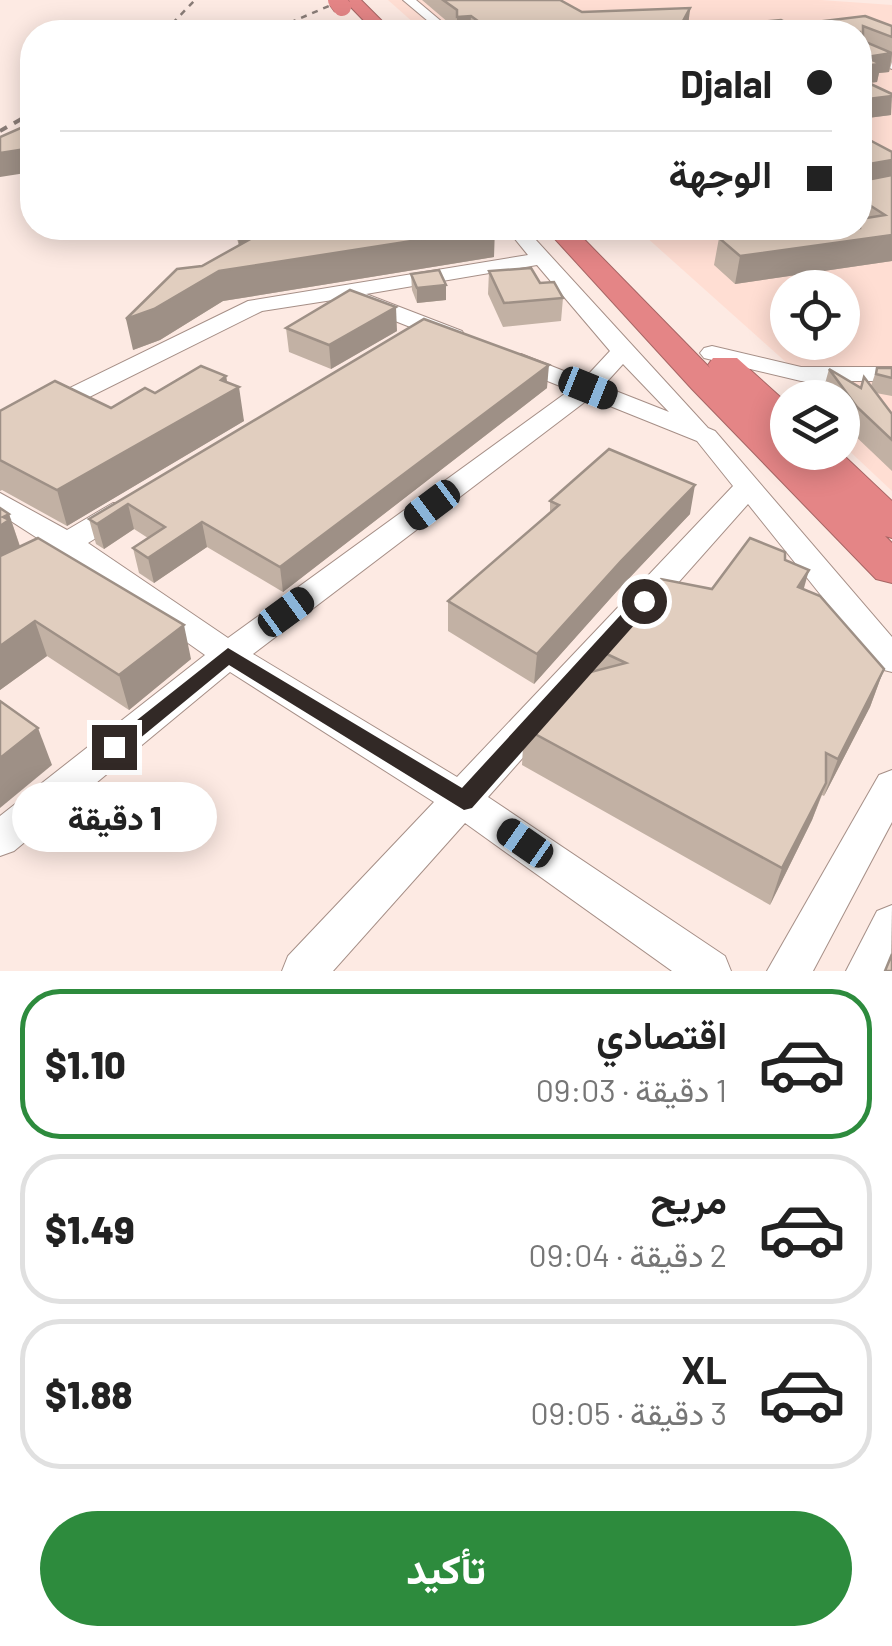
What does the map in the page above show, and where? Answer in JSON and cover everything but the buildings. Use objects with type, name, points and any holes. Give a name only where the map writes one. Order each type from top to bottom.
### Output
[{"type":"highway","points":[[346,2],[369,20]]},
{"type":"highway","points":[[569,240],[697,374],[892,568]]},
{"type":"highway","points":[[597,240],[770,407]]},
{"type":"highway","points":[[836,470],[892,524]]},
{"type":"street","points":[[395,0],[419,20]]},
{"type":"street","points":[[409,0],[433,20]]},
{"type":"street","points":[[872,42],[876,40]]},
{"type":"street","points":[[525,240],[623,352],[706,436],[892,660]]},
{"type":"street","points":[[0,432],[256,306],[540,259]]},
{"type":"street","points":[[344,293],[706,436]]},
{"type":"street","points":[[394,346],[427,326]]},
{"type":"street","points":[[0,839],[228,655],[588,388],[623,352]]},
{"type":"street","points":[[712,352],[801,374],[892,374]]},
{"type":"street","points":[[304,971],[748,487]]},
{"type":"street","points":[[0,584],[149,494]]},
{"type":"street","points":[[0,502],[67,543],[228,655],[464,801],[709,971]]},
{"type":"street","points":[[789,971],[892,786]]},
{"type":"street","points":[[868,971],[892,924]]},
{"type":"shaded area","points":[[388,0],[821,0],[892,5],[892,491],[860,461],[860,380],[806,380],[784,360],[860,360],[860,270],[770,270],[770,348],[649,240],[872,240],[872,20],[410,20]]},
{"type":"railway","points":[[176,20],[195,0]]},
{"type":"railway","points":[[296,20],[343,0]]},
{"type":"railway","points":[[0,131],[20,120]]},
{"type":"route","points":[[114,747],[228,655],[464,801],[644,601]]}]
